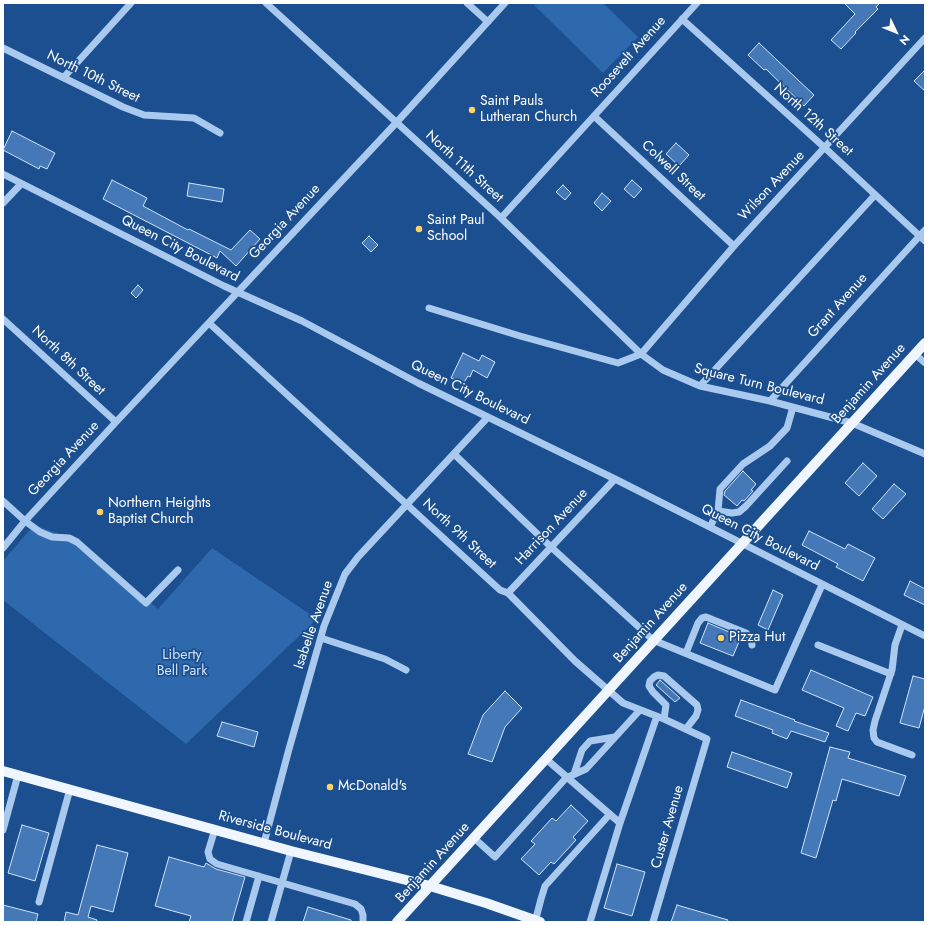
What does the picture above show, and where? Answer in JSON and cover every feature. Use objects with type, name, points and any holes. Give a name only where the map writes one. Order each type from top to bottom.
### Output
[{"type":"main road","name":"Benjamin Avenue","points":[[397,922],[925,343]]},
{"type":"main road","name":"Riverside Boulevard","points":[[3,771],[291,851],[430,886],[486,903],[537,922]]},
{"type":"street","points":[[64,77],[131,3]]},
{"type":"street","name":"North 11th Street","points":[[266,3],[501,218],[641,354]]},
{"type":"street","points":[[468,3],[488,22]]},
{"type":"street","name":"Georgia Avenue","points":[[3,548],[25,521],[116,422],[396,123],[505,3]]},
{"type":"street","name":"Roosevelt Avenue","points":[[501,218],[697,3]]},
{"type":"street","name":"North 12th Street","points":[[682,19],[922,238]]},
{"type":"street","name":"Wilson Avenue","points":[[641,354],[734,246],[925,38]]},
{"type":"street","name":"North 10th Street","points":[[3,48],[123,107],[144,115],[194,118],[220,133]]},
{"type":"street","name":"Colwell Street","points":[[594,116],[734,246]]},
{"type":"street","name":"Queen City Boulevard","points":[[3,174],[237,292],[302,321],[418,383],[615,479],[925,636]]},
{"type":"street","points":[[3,203],[22,184]]},
{"type":"street","points":[[700,386],[875,195]]},
{"type":"street","name":"Grant Avenue","points":[[770,401],[922,238],[925,230]]},
{"type":"street","points":[[429,308],[520,336],[618,363],[641,354]]},
{"type":"street","name":"North 8th Street","points":[[3,319],[116,422]]},
{"type":"street","name":"North 9th Street","points":[[209,323],[500,590],[508,593],[575,660],[623,703],[660,717],[707,739]]},
{"type":"street","name":"Square Turn Boulevard","points":[[641,354],[663,370],[700,386],[770,401],[852,424],[925,454]]},
{"type":"street","points":[[915,354],[925,363]]},
{"type":"street","points":[[710,527],[718,512],[720,489],[743,464],[770,446],[787,428],[794,407]]},
{"type":"street","name":"Isabelle Avenue","points":[[264,843],[324,626],[345,574],[488,417]]},
{"type":"street","points":[[454,454],[551,547],[653,640],[775,690],[822,585]]},
{"type":"street","points":[[718,512],[739,512],[787,461]]},
{"type":"street","name":"Harrison Avenue","points":[[508,593],[615,479]]},
{"type":"street","points":[[3,501],[25,521],[40,532],[52,537],[69,538],[77,542],[146,603],[178,570]]},
{"type":"street","points":[[686,654],[698,623],[702,618],[706,617],[746,633],[751,638],[752,645]]},
{"type":"street","points":[[902,625],[895,646],[891,674],[873,730],[874,738],[877,742],[912,755]]},
{"type":"street","points":[[321,638],[385,659],[406,670]]},
{"type":"street","points":[[818,645],[891,674]]},
{"type":"street","points":[[590,922],[620,823],[660,717],[666,705],[649,686],[650,681],[654,677],[658,675],[664,676],[697,705],[698,710],[696,716],[686,730]]},
{"type":"street","points":[[474,838],[495,857],[566,778],[586,769],[640,710]]},
{"type":"street","points":[[574,774],[582,750],[590,741],[615,737]]},
{"type":"street","name":"Custer Avenue","points":[[653,922],[707,739]]},
{"type":"street","points":[[546,759],[566,778],[620,823]]},
{"type":"street","points":[[3,830],[18,775]]},
{"type":"street","points":[[39,902],[70,789]]},
{"type":"street","points":[[537,922],[540,899],[545,886],[610,814]]},
{"type":"street","points":[[215,830],[208,852],[210,858],[218,864],[355,904],[361,909],[363,922]]},
{"type":"street","points":[[271,922],[291,851]]},
{"type":"street","points":[[246,922],[258,876]]},
{"type":"green space","points":[[536,3],[603,3],[638,37],[603,73],[534,5]]},
{"type":"green space","name":"Liberty Bell Park","points":[[34,525],[81,542],[158,609],[212,548],[317,619],[186,744],[3,600],[3,561]]},
{"type":"building","points":[[844,3],[880,3],[876,7],[878,9],[855,32],[856,33],[841,49],[831,40],[855,14]]},
{"type":"building","points":[[759,43],[814,95],[804,106],[766,69],[764,70],[748,55]]},
{"type":"building","points":[[925,70],[925,91],[914,81]]},
{"type":"building","points":[[12,131],[55,153],[47,169],[40,166],[39,169],[3,150]]},
{"type":"building","points":[[676,143],[689,155],[679,166],[666,154]]},
{"type":"building","points":[[112,180],[147,198],[143,206],[188,230],[189,229],[231,250],[250,230],[260,239],[236,266],[220,251],[217,258],[103,199]]},
{"type":"building","points":[[632,180],[642,189],[634,198],[624,189]]},
{"type":"building","points":[[189,183],[224,189],[222,202],[187,196]]},
{"type":"building","points":[[563,185],[571,193],[565,200],[556,192]]},
{"type":"building","points":[[602,193],[611,201],[602,211],[594,203]]},
{"type":"building","points":[[369,236],[378,245],[371,252],[362,243]]},
{"type":"building","points":[[138,285],[143,290],[136,298],[131,293]]},
{"type":"building","points":[[463,353],[479,361],[482,355],[495,362],[487,378],[473,370],[470,377],[468,376],[463,384],[451,378]]},
{"type":"building","points":[[863,463],[877,476],[859,496],[845,483]]},
{"type":"building","points":[[743,471],[756,484],[751,490],[753,491],[737,506],[724,495],[725,491]]},
{"type":"building","points":[[894,484],[906,494],[883,519],[872,509]]},
{"type":"building","points":[[809,531],[845,549],[848,544],[875,558],[863,581],[836,567],[838,564],[802,545]]},
{"type":"building","points":[[910,581],[925,589],[925,605],[904,595]]},
{"type":"building","points":[[773,590],[783,595],[768,630],[758,625]]},
{"type":"building","points":[[708,623],[741,637],[733,656],[700,643]]},
{"type":"building","points":[[811,670],[873,697],[865,716],[856,713],[848,731],[836,726],[844,708],[802,690]]},
{"type":"building","points":[[913,676],[925,679],[925,706],[919,728],[900,723]]},
{"type":"building","points":[[660,680],[680,698],[675,702],[656,685]]},
{"type":"building","points":[[505,691],[522,708],[505,727],[492,762],[468,754],[483,715]]},
{"type":"building","points":[[741,700],[829,733],[825,742],[791,731],[787,739],[772,733],[773,730],[735,716]]},
{"type":"building","points":[[222,722],[258,732],[254,747],[217,736]]},
{"type":"building","points":[[830,747],[850,752],[848,758],[906,776],[899,796],[842,779],[836,801],[833,800],[816,858],[801,853]]},
{"type":"building","points":[[732,752],[792,773],[787,788],[727,767]]},
{"type":"building","points":[[571,805],[588,821],[573,837],[576,840],[554,864],[551,862],[539,875],[521,859],[535,844],[531,841],[552,818],[556,821]]},
{"type":"building","points":[[22,825],[49,833],[35,881],[8,873]]},
{"type":"building","points":[[97,845],[128,853],[113,912],[91,906],[88,917],[97,920],[96,922],[64,922],[66,912],[78,915]]},
{"type":"building","points":[[169,857],[204,867],[206,863],[216,869],[245,877],[232,922],[189,922],[191,916],[155,906]]},
{"type":"building","points":[[617,864],[645,872],[632,916],[604,908]]},
{"type":"building","points":[[3,905],[38,914],[36,922],[3,922]]},
{"type":"building","points":[[677,905],[728,920],[727,922],[671,922]]},
{"type":"building","points":[[308,907],[351,920],[351,922],[303,922]]},
{"type":"place","name":"Saint Pauls Lutheran Church","points":[[472,110]]},
{"type":"place","name":"Saint Paul School","points":[[419,229]]},
{"type":"place","name":"Northern Heights Baptist Church","points":[[100,512]]},
{"type":"place","name":"Pizza Hut","points":[[721,638]]},
{"type":"place","name":"McDonald's","points":[[330,787]]}]
